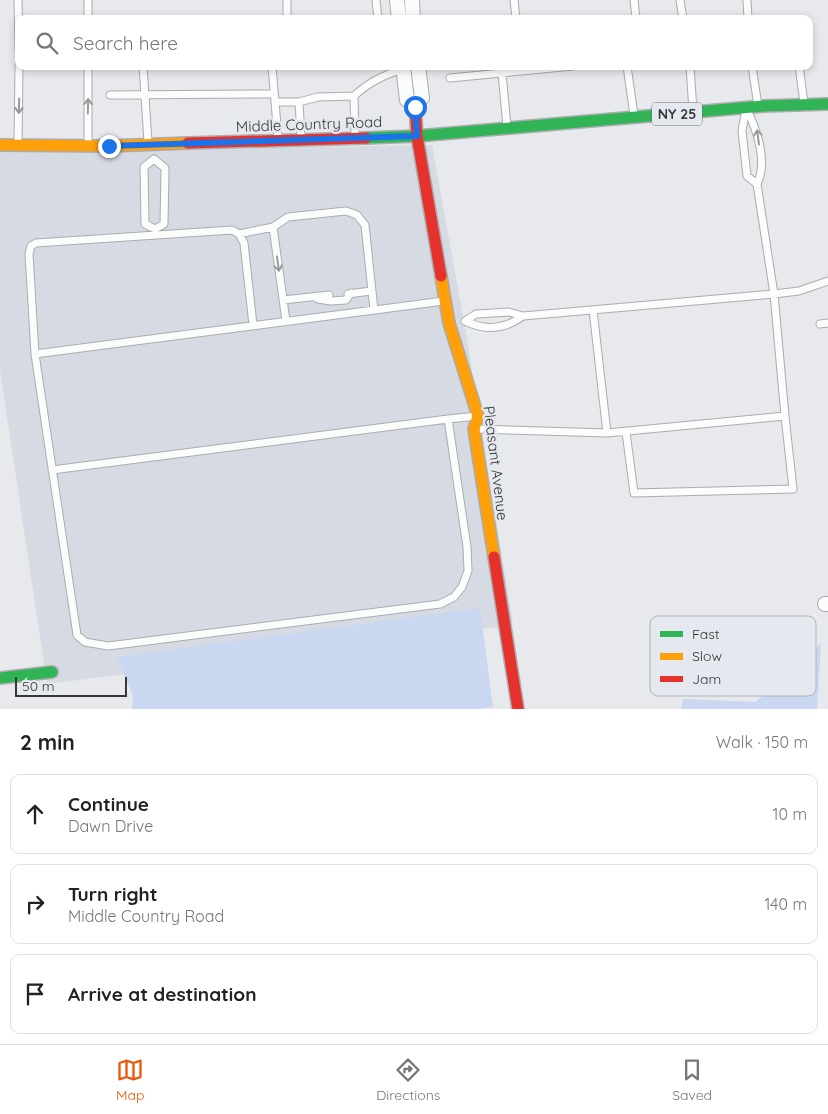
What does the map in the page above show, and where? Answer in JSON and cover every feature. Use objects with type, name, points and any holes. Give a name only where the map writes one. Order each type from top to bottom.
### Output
[{"type":"main road","name":"Pleasant Avenue","points":[[415,104],[417,136],[448,323],[478,416],[474,429],[518,709]]},
{"type":"main road","name":"Middle Country Road","points":[[0,145],[150,145],[417,136],[693,112],[828,104]]},
{"type":"main road","points":[[0,678],[52,672]]},
{"type":"street","points":[[397,0],[399,15]]},
{"type":"street","points":[[412,0],[414,15]]},
{"type":"street","points":[[403,70],[407,100],[415,104],[422,98],[418,70]]},
{"type":"lane","points":[[18,0],[18,15]]},
{"type":"lane","points":[[88,0],[88,15]]},
{"type":"lane","points":[[287,0],[287,15]]},
{"type":"lane","points":[[376,0],[378,15]]},
{"type":"lane","points":[[514,0],[516,15]]},
{"type":"lane","points":[[634,0],[636,15]]},
{"type":"lane","points":[[680,0],[682,15]]},
{"type":"lane","points":[[747,0],[748,15]]},
{"type":"lane","points":[[18,146],[19,70]]},
{"type":"lane","points":[[88,70],[88,145]]},
{"type":"lane","points":[[143,70],[150,145],[154,159],[165,168],[164,224],[155,232]]},
{"type":"lane","points":[[272,70],[279,140]]},
{"type":"lane","points":[[275,102],[299,102],[318,97],[354,96],[368,83],[396,70]]},
{"type":"lane","points":[[450,78],[517,70]]},
{"type":"lane","points":[[628,70],[634,117]]},
{"type":"lane","points":[[690,70],[693,112]]},
{"type":"lane","points":[[753,70],[758,107]]},
{"type":"lane","points":[[800,70],[804,105]]},
{"type":"lane","points":[[502,73],[507,127]]},
{"type":"lane","points":[[110,95],[274,94]]},
{"type":"lane","points":[[354,96],[355,138]]},
{"type":"lane","points":[[299,102],[301,140]]},
{"type":"lane","points":[[746,108],[742,131],[747,176],[757,184]]},
{"type":"lane","points":[[626,432],[634,493],[793,489],[774,294],[757,184],[762,174],[756,128],[746,108]]},
{"type":"lane","points":[[154,159],[144,167],[145,224],[155,232]]},
{"type":"lane","points":[[239,234],[273,228],[288,217],[346,211],[357,215],[365,225],[374,310]]},
{"type":"lane","points":[[273,228],[286,321]]},
{"type":"lane","points":[[253,326],[244,243],[239,234],[232,230],[155,232],[36,243],[31,246],[35,354],[75,626],[77,635],[85,642],[108,646],[440,604],[454,597],[462,586],[468,571],[467,547],[448,419]]},
{"type":"lane","points":[[465,322],[476,314],[509,312],[523,316],[774,294],[799,291],[828,282]]},
{"type":"lane","points":[[311,297],[331,301],[346,300],[348,294],[371,291]]},
{"type":"lane","points":[[283,300],[329,295]]},
{"type":"lane","points":[[35,354],[445,301]]},
{"type":"lane","points":[[593,310],[607,433]]},
{"type":"lane","points":[[448,323],[465,322],[477,327],[510,326],[523,316]]},
{"type":"lane","points":[[820,324],[828,323]]},
{"type":"lane","points":[[52,470],[478,416]]},
{"type":"lane","points":[[474,429],[607,433],[785,416]]},
{"type":"shaded area","points":[[432,145],[466,333],[513,625],[47,684],[0,370],[0,152]]},
{"type":"shaded area","points":[[480,608],[493,707],[477,709],[132,709],[133,696],[117,657]]},
{"type":"shaded area","points":[[821,643],[817,709],[681,709],[683,699],[755,702],[763,696],[816,696],[816,648]]},
{"type":"traffic: fast","points":[[366,138],[417,136],[764,106],[828,104]]},
{"type":"traffic: fast","points":[[0,678],[52,672]]},
{"type":"traffic: slow","points":[[0,145],[109,146],[188,143]]},
{"type":"traffic: slow","points":[[441,276],[449,323],[478,416],[474,429],[494,557]]},
{"type":"traffic: jam","points":[[415,104],[417,136],[441,276]]},
{"type":"traffic: jam","points":[[188,143],[366,138]]},
{"type":"traffic: jam","points":[[494,557],[518,709]]},
{"type":"route","points":[[109,146],[417,136],[415,107]]}]
